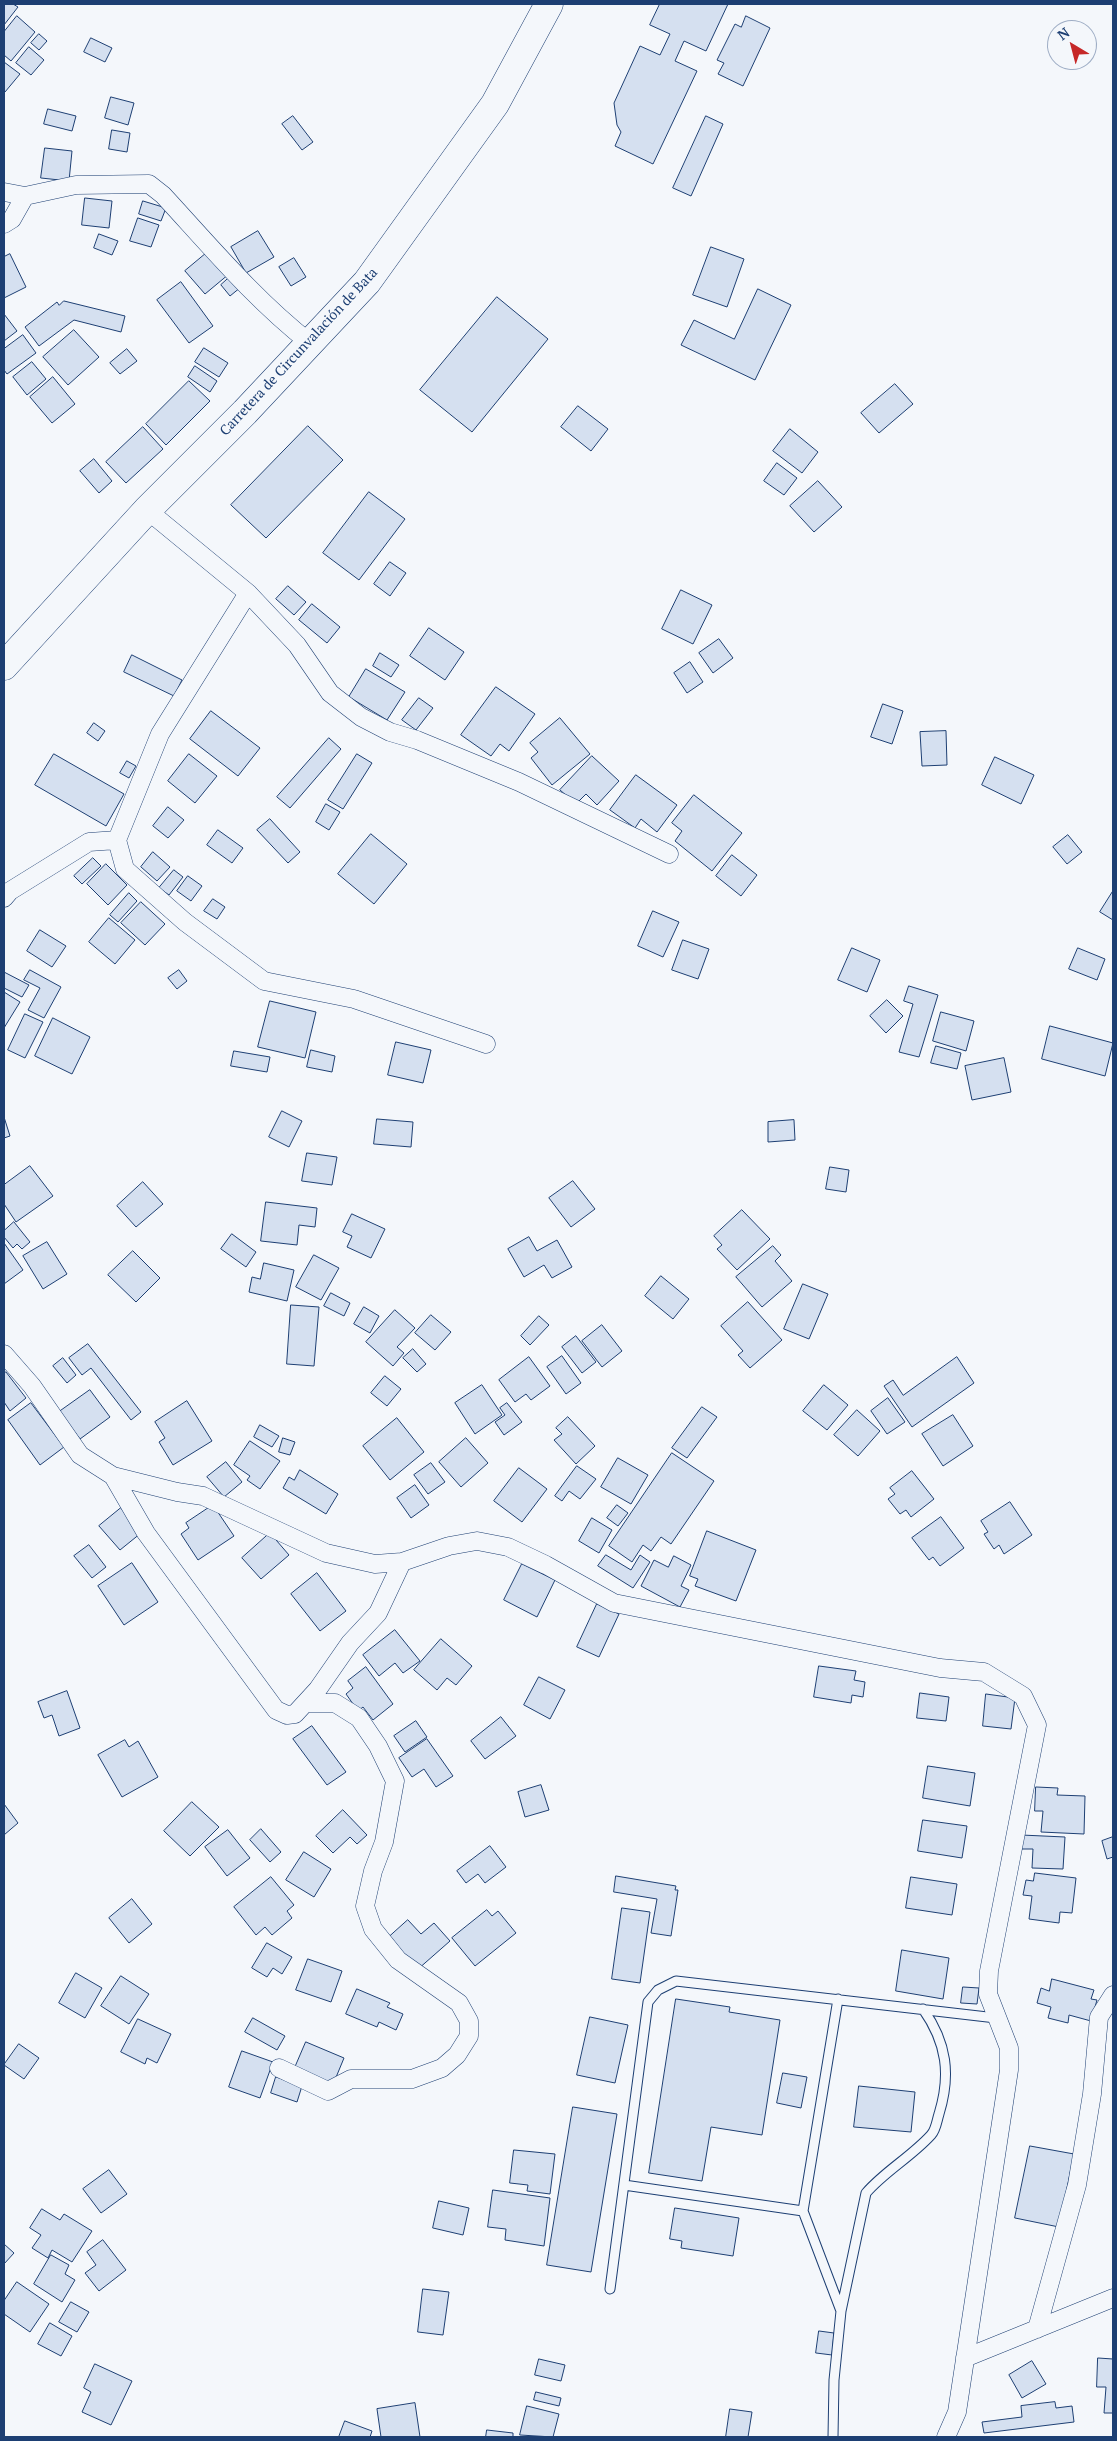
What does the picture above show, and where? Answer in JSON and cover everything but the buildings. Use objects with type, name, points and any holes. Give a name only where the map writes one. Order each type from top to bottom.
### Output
[{"type":"main road","name":"Carretera de Circunvalación de Bata","points":[[4,666],[147,510],[245,412],[368,282],[495,104],[549,4]]},
{"type":"street","points":[[4,192],[25,196],[76,185],[149,184],[163,195],[247,287],[286,324],[310,343]]},
{"type":"street","points":[[4,224],[12,220],[25,196]]},
{"type":"street","points":[[147,510],[248,593],[297,645],[330,693],[361,717],[390,732],[417,740],[519,782],[669,854]]},
{"type":"street","points":[[248,593],[160,734],[117,840],[125,869],[185,922],[264,980],[354,999],[486,1044]]},
{"type":"street","points":[[4,898],[10,891],[89,842],[117,840]]},
{"type":"street","points":[[4,1354],[32,1386],[80,1455],[113,1476],[177,1492],[203,1496],[326,1553],[374,1564],[402,1562],[449,1546],[477,1540],[508,1547],[546,1565],[614,1603],[940,1668],[984,1672],[1023,1696],[1037,1725],[988,1971],[988,1994],[1009,2048],[1009,2070],[957,2412],[946,2437]]},
{"type":"street","points":[[113,1476],[146,1533],[276,1710],[288,1715],[295,1714],[306,1703],[331,1674],[350,1643],[378,1613],[402,1562]]},
{"type":"street","points":[[279,2068],[328,2092],[351,2078],[412,2079],[442,2068],[458,2055],[469,2036],[469,2021],[458,2003],[398,1960],[373,1929],[365,1906],[373,1871],[384,1842],[395,1781],[378,1746],[359,1718],[334,1703],[306,1703]]},
{"type":"street","points":[[1037,2329],[1076,2185],[1092,2094],[1099,2017],[1113,1995]]},
{"type":"street","points":[[965,2358],[1113,2298]]},
{"type":"lane","points":[[610,2289],[648,2002],[658,1990],[676,1981],[996,2018]]},
{"type":"lane","points":[[838,1999],[803,2211],[841,2311]]},
{"type":"lane","points":[[833,2437],[834,2380],[841,2311],[866,2193],[877,2180],[913,2152],[933,2133],[946,2090],[944,2049],[936,2027],[923,2010]]},
{"type":"lane","points":[[624,2185],[803,2211]]}]
